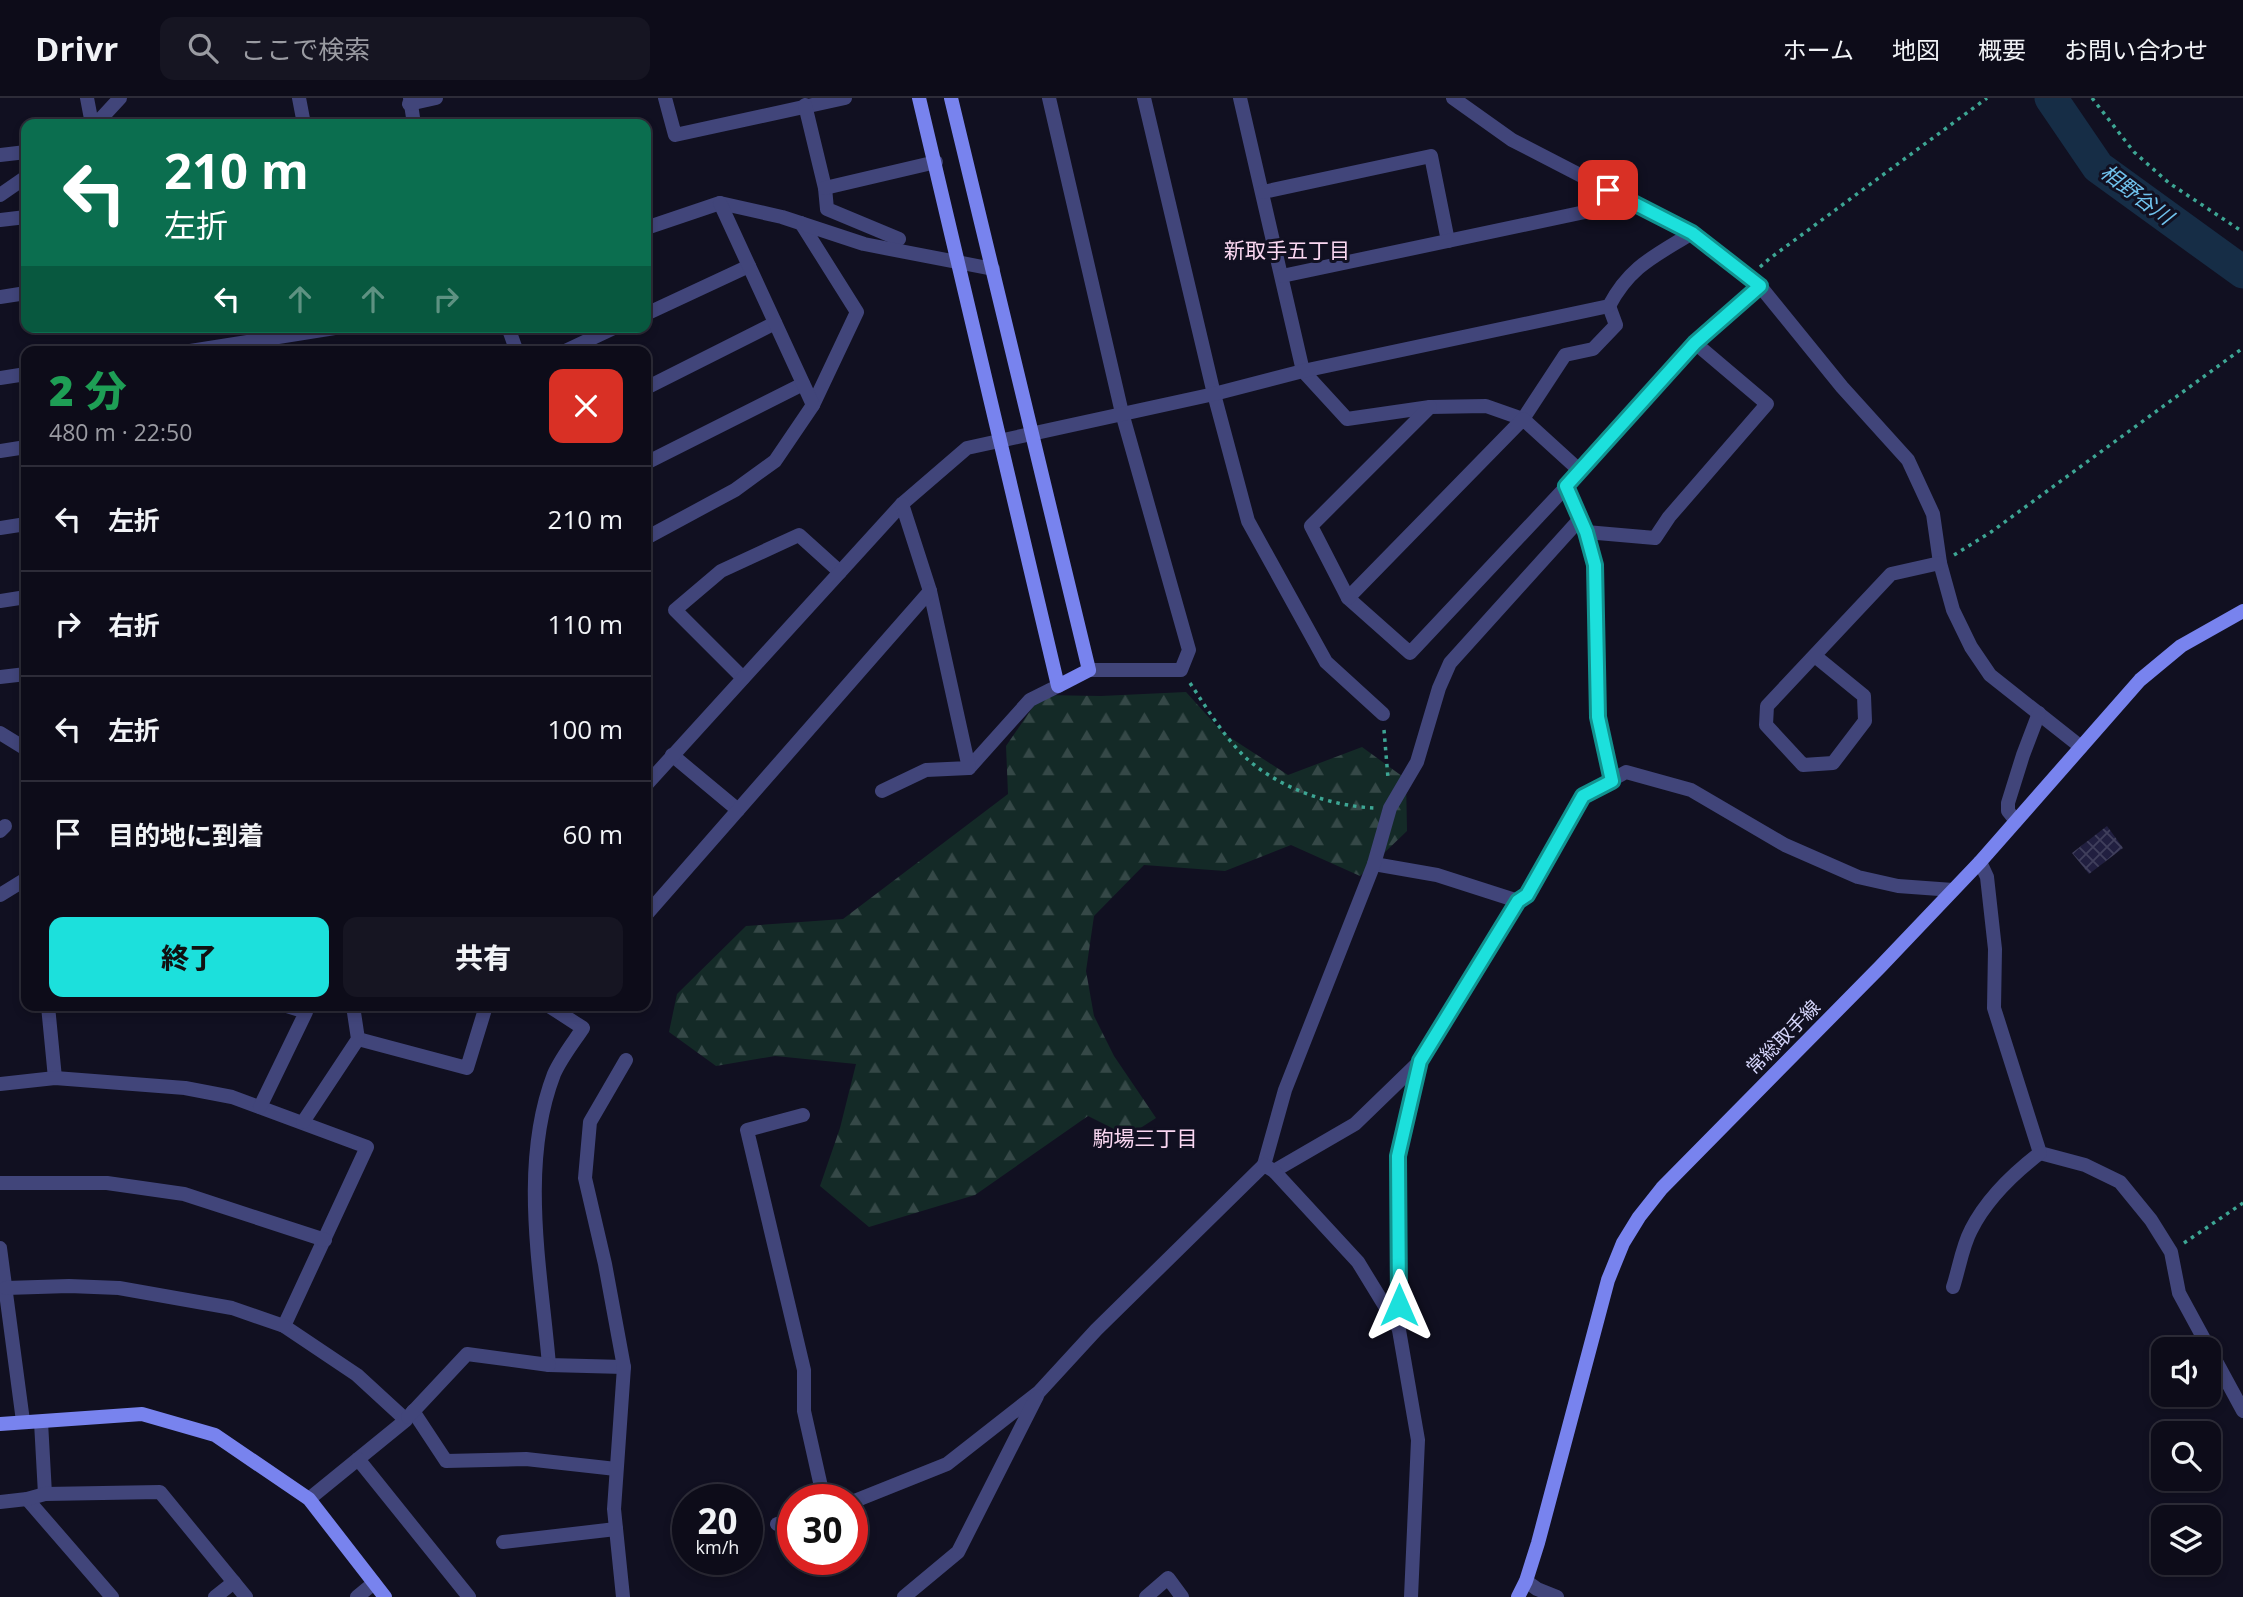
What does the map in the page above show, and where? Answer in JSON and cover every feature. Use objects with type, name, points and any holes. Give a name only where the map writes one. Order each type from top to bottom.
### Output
[{"type":"street","points":[[87,98],[93,119]]},
{"type":"street","points":[[99,119],[120,98]]},
{"type":"street","points":[[299,98],[303,119]]},
{"type":"street","points":[[413,119],[410,101],[436,98]]},
{"type":"street","points":[[665,98],[675,135],[845,98]]},
{"type":"street","points":[[919,98],[1058,686]]},
{"type":"street","points":[[951,98],[1089,670]]},
{"type":"street","points":[[882,791],[926,770],[969,768],[1030,700],[1089,670],[1181,670],[1189,650],[1122,413],[1049,98]]},
{"type":"street","points":[[1144,98],[1214,394],[1248,521],[1326,662],[1383,714]]},
{"type":"street","points":[[1240,98],[1303,371],[1347,419],[1430,407],[1486,407],[1523,419],[1578,470]]},
{"type":"street","points":[[1452,98],[1512,140],[1692,233],[1754,282],[1842,387],[1908,460],[1933,514],[1940,563],[1953,610],[1971,647],[1990,675],[2081,747]]},
{"type":"street","points":[[805,105],[825,188],[827,209],[899,239]]},
{"type":"street","points":[[0,155],[21,153]]},
{"type":"street","points":[[1263,192],[1431,156],[1448,241]]},
{"type":"street","points":[[825,188],[936,162]]},
{"type":"street","points":[[0,195],[21,180]]},
{"type":"street","points":[[1282,276],[1632,202]]},
{"type":"street","points":[[651,226],[720,203],[801,223],[864,244],[993,269]]},
{"type":"street","points":[[720,203],[813,405]]},
{"type":"street","points":[[0,220],[21,218]]},
{"type":"street","points":[[651,535],[735,490],[775,461],[813,405],[857,312],[801,223]]},
{"type":"street","points":[[1348,598],[1523,419],[1565,355],[1593,349],[1616,325],[1609,306],[1620,284],[1638,267],[1692,233]]},
{"type":"street","points":[[651,311],[749,266]]},
{"type":"street","points":[[1430,407],[1311,526],[1348,598],[1410,653],[1754,282]]},
{"type":"street","points":[[0,297],[21,294]]},
{"type":"street","points":[[651,779],[902,505],[967,448],[1214,394],[1303,371],[1609,306]]},
{"type":"street","points":[[651,385],[775,323]]},
{"type":"street","points":[[224,346],[305,333]]},
{"type":"street","points":[[576,346],[603,333]]},
{"type":"street","points":[[1583,526],[1655,538],[1669,517],[1767,404],[1695,343]]},
{"type":"street","points":[[0,378],[21,375]]},
{"type":"street","points":[[651,460],[803,384]]},
{"type":"street","points":[[0,451],[21,448]]},
{"type":"street","points":[[1566,486],[1583,526],[1595,565],[1598,717],[1612,781]]},
{"type":"street","points":[[902,505],[930,591],[969,768]]},
{"type":"street","points":[[0,528],[21,525]]},
{"type":"street","points":[[1269,1168],[1285,1090],[1374,864],[1391,808],[1417,762],[1439,688],[1450,663],[1583,526]]},
{"type":"street","points":[[743,678],[675,610],[721,571],[799,535],[840,572]]},
{"type":"street","points":[[1815,656],[1864,696],[1865,720],[1832,764],[1803,765],[1766,725],[1767,706],[1891,574],[1940,563]]},
{"type":"street","points":[[651,909],[930,591]]},
{"type":"street","points":[[0,601],[21,598]]},
{"type":"street","name":"常総取手線","points":[[1518,1597],[1526,1581],[1608,1280],[1623,1243],[1639,1217],[1683,1165],[1980,862],[2140,680],[2181,646],[2243,611]]},
{"type":"street","points":[[0,677],[21,675]]},
{"type":"street","points":[[2016,821],[2008,811],[2008,803],[2039,713]]},
{"type":"street","points":[[0,733],[21,746]]},
{"type":"street","points":[[672,755],[738,810]]},
{"type":"street","points":[[868,1496],[947,1464],[1039,1392],[1096,1329],[1269,1168],[1355,1124],[1420,1061],[1518,901],[1527,895],[1583,796],[1626,772],[1691,790],[1785,845],[1858,877],[1898,886],[1953,890]]},
{"type":"street","points":[[1980,862],[1987,877],[1995,949],[1994,1008],[2040,1153]]},
{"type":"street","points":[[1374,864],[1437,875],[1518,901]]},
{"type":"street","points":[[0,895],[21,882]]},
{"type":"street","points":[[48,1011],[55,1078]]},
{"type":"street","points":[[260,1107],[306,1012],[303,1011]]},
{"type":"street","points":[[303,1122],[358,1039],[354,1011]]},
{"type":"street","points":[[358,1039],[467,1068],[484,1011]]},
{"type":"street","points":[[549,1365],[534,1199],[540,1122],[555,1072],[583,1028],[561,1011]]},
{"type":"street","points":[[623,1597],[614,1509],[624,1367],[605,1264],[585,1178],[590,1122],[626,1059]]},
{"type":"street","points":[[1411,1597],[1418,1440],[1399,1330],[1398,1156],[1420,1061]]},
{"type":"street","points":[[0,1084],[55,1078],[186,1088],[232,1097],[367,1147],[284,1326]]},
{"type":"street","points":[[803,1115],[747,1130],[804,1370],[804,1411],[820,1484]]},
{"type":"street","points":[[1953,1287],[1969,1232],[1979,1215],[2019,1168],[2040,1153],[2085,1164],[2119,1182],[2151,1220],[2171,1252],[2179,1293],[2243,1411]]},
{"type":"street","points":[[1269,1168],[1358,1262],[1399,1330]]},
{"type":"street","points":[[0,1183],[107,1183],[184,1194],[325,1240]]},
{"type":"street","points":[[0,1248],[6,1288],[6,1352],[23,1421]]},
{"type":"street","points":[[6,1288],[119,1288],[232,1308],[284,1326],[357,1375],[409,1416],[446,1461],[526,1459],[616,1469]]},
{"type":"street","points":[[309,1499],[409,1416],[467,1354],[549,1365],[624,1367]]},
{"type":"street","points":[[904,1597],[958,1552],[1039,1392]]},
{"type":"street","points":[[0,1424],[142,1415],[215,1435],[309,1499],[385,1597]]},
{"type":"street","points":[[41,1422],[45,1494]]},
{"type":"street","points":[[358,1458],[469,1597]]},
{"type":"street","points":[[0,1502],[45,1494],[160,1492],[246,1597]]},
{"type":"street","points":[[27,1499],[111,1597]]},
{"type":"street","points":[[503,1542],[616,1529]]},
{"type":"street","points":[[1146,1597],[1168,1578],[1182,1597]]},
{"type":"street","points":[[1526,1581],[1557,1597]]},
{"type":"street","points":[[215,1597],[234,1582]]},
{"type":"street","points":[[358,1597],[374,1583]]},
{"type":"path","points":[[1754,282],[1769,258],[1987,98]]},
{"type":"path","points":[[2092,98],[2134,152],[2169,183],[2243,232]]},
{"type":"path","points":[[1940,563],[1992,532],[2243,348]]},
{"type":"path","points":[[1181,670],[1224,734],[1264,771],[1295,788],[1356,807],[1391,808],[1383,714]]},
{"type":"path","points":[[2171,1252],[2243,1203]]},
{"type":"green space","points":[[1186,692],[1223,733],[1288,775],[1362,747],[1406,779],[1407,831],[1360,876],[1291,845],[1225,871],[1144,865],[1094,916],[1086,971],[1094,1016],[1114,1056],[1156,1118],[1128,1136],[1088,1116],[975,1195],[869,1227],[820,1186],[840,1128],[856,1064],[775,1056],[716,1066],[669,1032],[677,994],[746,926],[843,919],[1008,794],[1006,746],[1041,695],[1101,696]]},
{"type":"building","points":[[2107,826],[2123,848],[2089,874],[2072,853]]},
{"type":"waterway","name":"相野谷川","points":[[2051,98],[2098,167],[2243,272]]},
{"type":"district","name":"新取手五丁目","points":[[1287,250]]},
{"type":"district","name":"駒場三丁目","points":[[1145,1138]]},
{"type":"route","points":[[1399,1305],[1398,1156],[1420,1061],[1518,901],[1527,895],[1583,796],[1612,781],[1598,717],[1595,565],[1586,532],[1566,486],[1695,343],[1760,286],[1692,233],[1608,190]]}]
